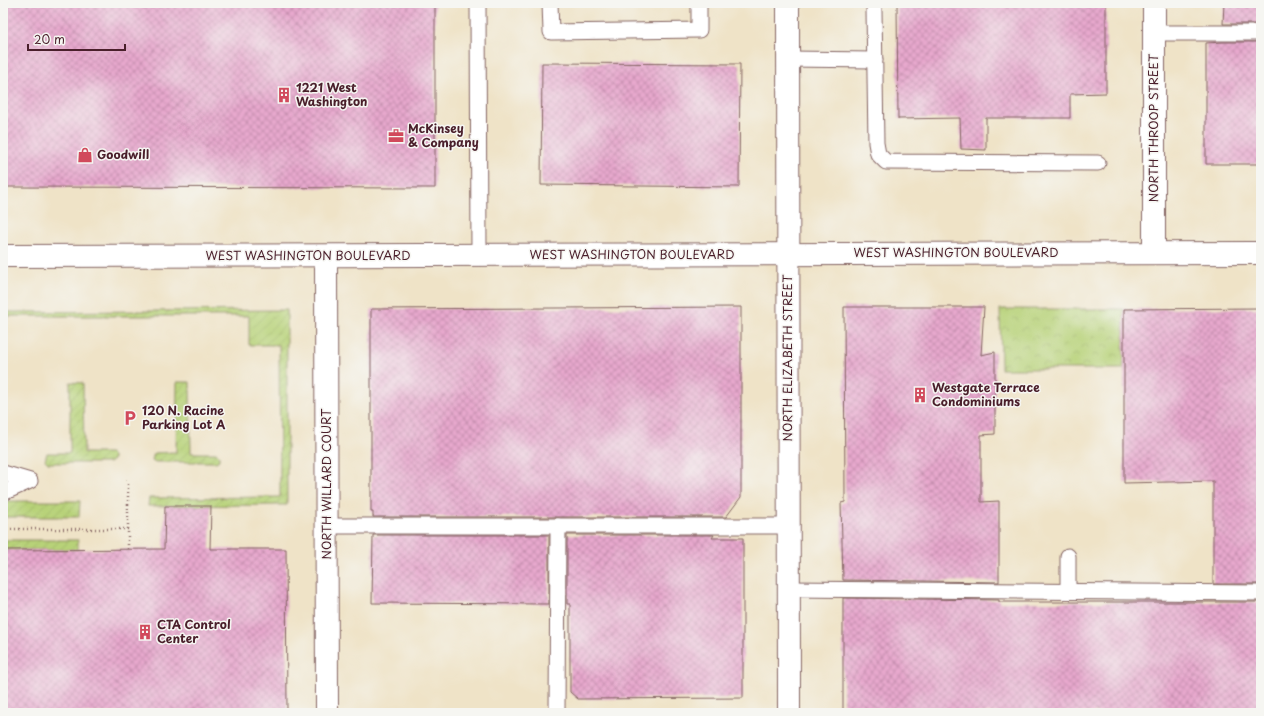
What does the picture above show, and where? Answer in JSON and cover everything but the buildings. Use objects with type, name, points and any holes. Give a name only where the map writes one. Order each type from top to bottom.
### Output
[{"type":"street","name":"NORTH ELIZABETH STREET","points":[[788,3],[789,713]]},
{"type":"street","name":"NORTH THROOP STREET","points":[[1154,3],[1154,253]]},
{"type":"street","name":"WEST WASHINGTON BOULEVARD","points":[[3,256],[1261,253]]},
{"type":"street","name":"NORTH WILLARD COURT","points":[[326,256],[327,713]]},
{"type":"lane","points":[[478,3],[479,255]]},
{"type":"lane","points":[[550,3],[551,32],[699,30],[698,3]]},
{"type":"lane","points":[[874,10],[876,143],[878,154],[886,162],[1098,163]]},
{"type":"lane","points":[[1154,32],[1261,33]]},
{"type":"lane","points":[[788,59],[875,60]]},
{"type":"lane","points":[[3,473],[30,481],[3,493]]},
{"type":"lane","points":[[327,526],[789,526]]},
{"type":"lane","points":[[557,713],[558,526]]},
{"type":"lane","points":[[1068,556],[1068,592]]},
{"type":"lane","points":[[789,589],[1261,593]]},
{"type":"path","points":[[128,480],[128,550]]},
{"type":"path","points":[[3,530],[129,529]]},
{"type":"green space","points":[[1000,309],[1124,309],[1124,369],[1001,369]]},
{"type":"green space","points":[[287,310],[287,505],[148,506],[149,498],[280,497],[279,345],[249,345],[249,316],[5,316],[5,347],[3,347],[3,312]]},
{"type":"green space","points":[[70,382],[83,383],[84,453],[110,453],[113,456],[113,460],[109,463],[48,463],[45,460],[47,453],[70,453]]},
{"type":"green space","points":[[177,382],[190,382],[191,453],[216,453],[219,455],[219,460],[216,462],[155,462],[152,460],[154,453],[176,452]]},
{"type":"green space","points":[[3,501],[80,501],[79,517],[3,517]]},
{"type":"green space","points":[[3,540],[78,540],[78,550],[3,550]]},
{"type":"place","name":"1221 West Washington","points":[[284,95]]},
{"type":"place","name":"McKinsey & Company","points":[[396,136]]},
{"type":"place","name":"Goodwill","points":[[85,155]]},
{"type":"place","name":"Westgate Terrace Condominiums","points":[[920,395]]},
{"type":"place","name":"120 N. Racine Parking Lot A","points":[[130,418]]},
{"type":"place","name":"CTA Control Center","points":[[145,632]]}]
